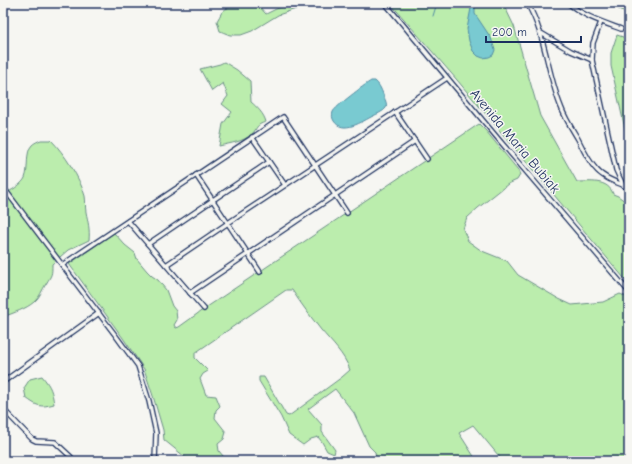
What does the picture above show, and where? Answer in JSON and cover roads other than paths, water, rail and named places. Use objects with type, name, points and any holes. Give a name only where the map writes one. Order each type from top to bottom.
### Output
[{"type":"street","name":"Avenida Maria Bubiak","points":[[385,3],[629,292]]},
{"type":"street","points":[[527,3],[536,19],[557,96],[565,117],[594,167],[605,176],[623,185],[629,190]]},
{"type":"street","points":[[568,3],[578,11],[601,22],[621,29]]},
{"type":"street","points":[[601,22],[593,42],[592,60],[616,170],[623,185]]},
{"type":"street","points":[[541,34],[571,51],[592,60]]},
{"type":"street","points":[[166,265],[447,78]]},
{"type":"street","points":[[395,112],[427,159]]},
{"type":"street","points":[[62,265],[283,117],[347,213]]},
{"type":"street","points":[[252,138],[285,185]]},
{"type":"street","points":[[190,293],[415,141]]},
{"type":"street","points":[[148,244],[269,162]]},
{"type":"street","points":[[196,175],[260,272]]},
{"type":"street","points":[[3,188],[99,312],[138,366],[149,401],[156,433],[155,461]]},
{"type":"street","points":[[128,221],[204,309]]},
{"type":"street","points":[[3,382],[99,312]]},
{"type":"street","points":[[3,409],[32,439],[36,441],[55,442],[71,457],[72,461]]},
{"type":"water","points":[[472,3],[478,3],[475,8],[475,14],[491,38],[495,50],[493,55],[489,57],[483,58],[478,56],[473,51],[469,41],[467,29]]},
{"type":"water","points":[[371,81],[375,81],[380,87],[386,103],[386,108],[380,113],[353,126],[342,127],[338,125],[333,118],[333,112],[335,109]]},
{"type":"waterway","points":[[433,16],[437,3]]}]
